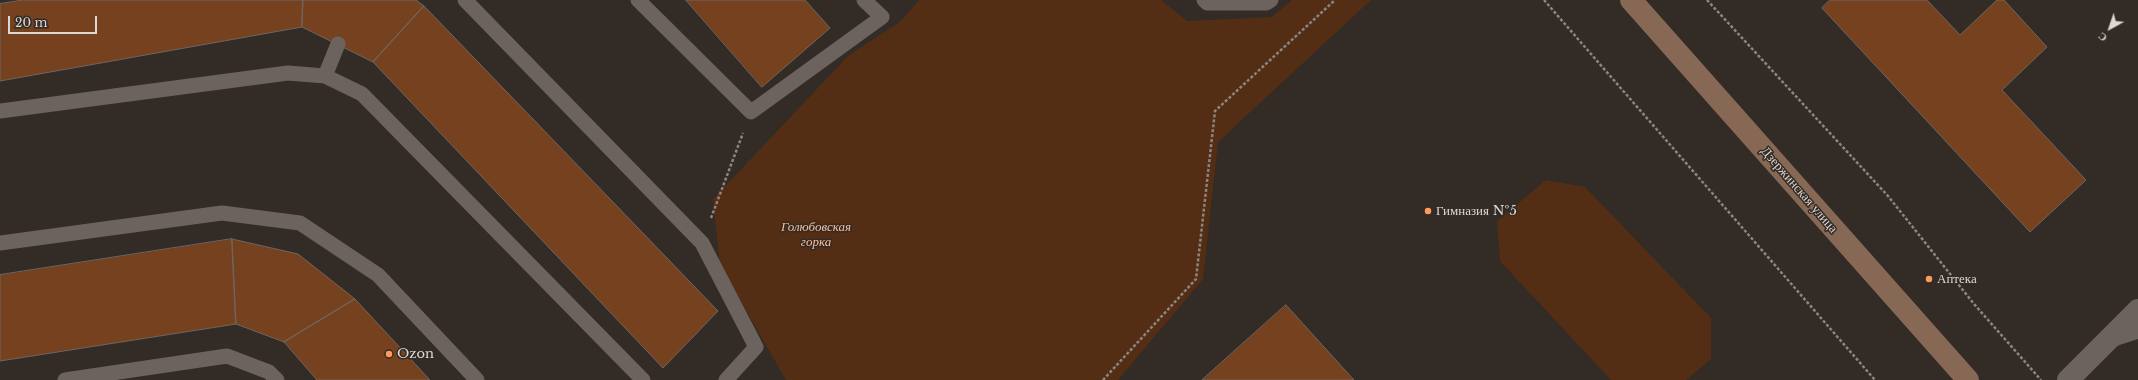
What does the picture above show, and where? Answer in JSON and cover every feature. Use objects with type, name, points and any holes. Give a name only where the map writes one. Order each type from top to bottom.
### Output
[{"type":"main road","name":"Дзержинская улица","points":[[1631,0],[1968,380]]},
{"type":"street","points":[[2068,380],[2138,310]]},
{"type":"lane","points":[[466,0],[702,243],[756,347],[726,380]]},
{"type":"lane","points":[[638,0],[751,112],[882,17],[864,0]]},
{"type":"lane","points":[[1204,0],[1207,3],[1266,3],[1271,0]]},
{"type":"lane","points":[[325,76],[338,44]]},
{"type":"lane","points":[[0,111],[288,73],[325,76],[362,94],[643,380]]},
{"type":"lane","points":[[0,243],[222,213],[300,223],[378,275],[477,380]]},
{"type":"lane","points":[[2106,341],[2138,330]]},
{"type":"lane","points":[[65,380],[227,356],[270,372],[277,380]]},
{"type":"path","points":[[1103,380],[1196,279],[1215,111],[1335,0]]},
{"type":"path","points":[[1544,0],[1874,380]]},
{"type":"path","points":[[1707,0],[1888,196],[1974,304],[2041,380]]},
{"type":"path","points":[[702,243],[751,112]]},
{"type":"green space","name":"Голюбовская горка","points":[[919,0],[1161,0],[1187,21],[1272,17],[1292,0],[1371,0],[1218,142],[1203,279],[1118,380],[786,380],[720,265],[713,199],[849,55],[900,22]]},
{"type":"green space","points":[[1546,180],[1585,187],[1711,318],[1711,359],[1686,380],[1611,380],[1500,261],[1497,221]]},
{"type":"building","points":[[23,0],[303,0],[302,27],[0,81],[0,4]]},
{"type":"building","points":[[303,0],[416,0],[424,6],[373,62],[302,27]]},
{"type":"building","points":[[686,0],[805,0],[830,28],[762,87]]},
{"type":"building","points":[[1830,0],[1927,0],[1960,35],[1997,0],[2004,0],[2047,47],[2002,90],[2086,180],[2030,232],[1822,8]]},
{"type":"building","points":[[424,6],[718,311],[663,368],[373,62]]},
{"type":"building","points":[[232,239],[236,324],[0,361],[0,275]]},
{"type":"building","points":[[232,239],[298,254],[355,299],[284,342],[236,324]]},
{"type":"building","points":[[355,299],[430,380],[317,380],[284,342]]},
{"type":"building","points":[[1286,305],[1354,380],[1202,380]]},
{"type":"place","name":"Гимназия №5","points":[[1428,211]]},
{"type":"place","name":"Аптека","points":[[1929,279]]},
{"type":"place","name":"Ozon","points":[[389,354]]}]
